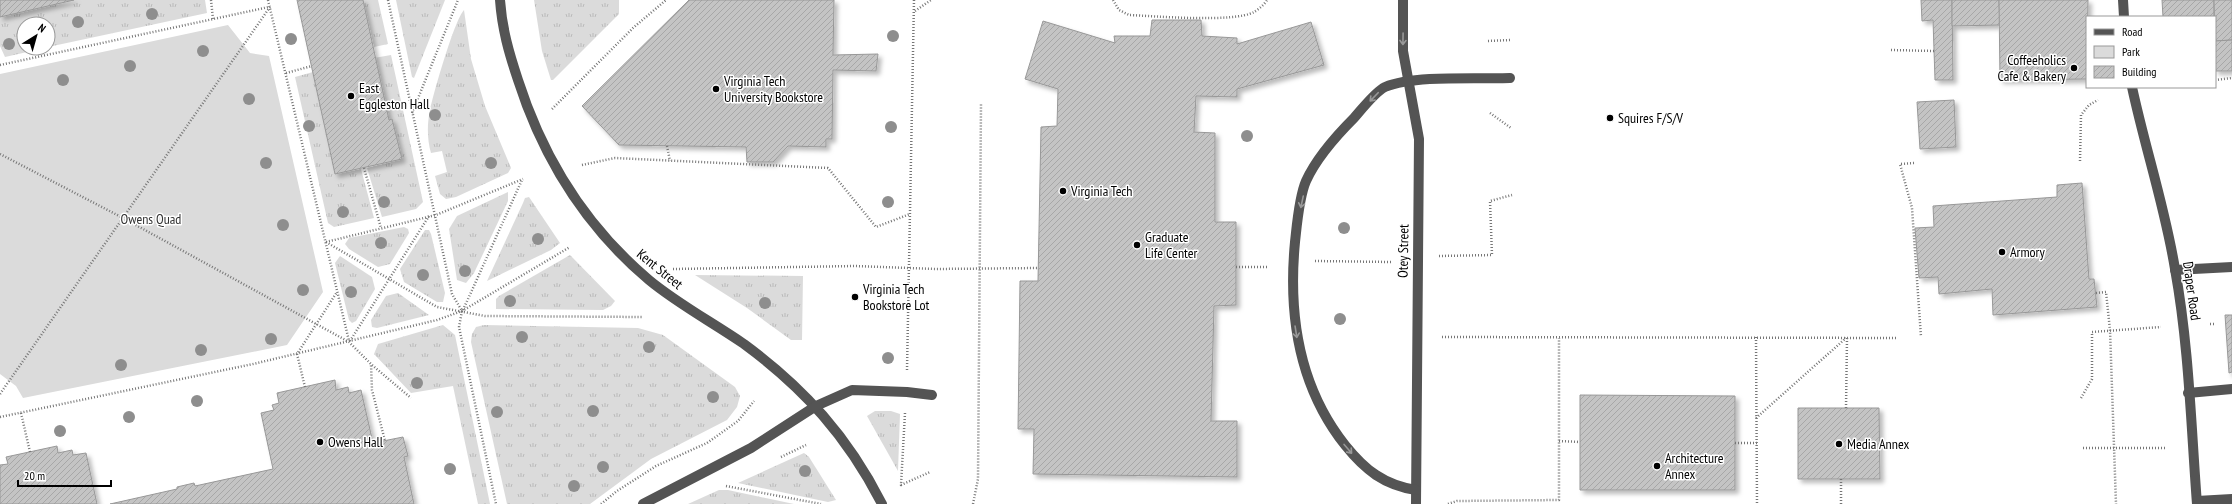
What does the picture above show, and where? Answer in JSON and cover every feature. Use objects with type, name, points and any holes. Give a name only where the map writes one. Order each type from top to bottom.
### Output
[{"type":"street","name":"Kent Street","points":[[500,0],[507,48],[534,127],[557,172],[590,221],[620,254],[649,280],[744,345],[816,406],[847,445],[882,504]]},
{"type":"street","name":"Otey Street","points":[[1403,0],[1403,51],[1419,139],[1416,504]]},
{"type":"street","points":[[2123,0],[2124,16]]},
{"type":"street","points":[[1416,490],[1400,488],[1382,480],[1367,468],[1334,431],[1319,407],[1308,380],[1299,350],[1294,318],[1293,264],[1297,224],[1306,182],[1335,138],[1384,88],[1408,82],[1440,79],[1510,78]]},
{"type":"street","name":"Draper Road","points":[[2132,88],[2160,194],[2175,270],[2188,393],[2197,502]]},
{"type":"street","points":[[2175,270],[2232,267]]},
{"type":"street","points":[[2188,393],[2232,389]]},
{"type":"street","points":[[643,504],[751,448],[816,406],[852,390],[907,392],[932,395]]},
{"type":"street","points":[[2197,502],[2232,498]]},
{"type":"path","points":[[211,0],[213,19]]},
{"type":"path","points":[[268,0],[349,342]]},
{"type":"path","points":[[388,0],[411,114],[436,215],[452,294],[462,311]]},
{"type":"path","points":[[411,114],[458,0]]},
{"type":"path","points":[[552,109],[633,28],[666,0]]},
{"type":"path","points":[[914,0],[907,392],[901,485],[930,472]]},
{"type":"path","points":[[914,11],[931,0]]},
{"type":"path","points":[[1113,0],[1119,10],[1129,15],[1178,18],[1237,17],[1253,13],[1267,0]]},
{"type":"path","points":[[0,65],[270,7]]},
{"type":"path","points":[[0,394],[270,7]]},
{"type":"path","points":[[1488,41],[1510,40]]},
{"type":"path","points":[[1891,50],[1934,51]]},
{"type":"path","points":[[286,74],[312,66]]},
{"type":"path","points":[[2216,80],[2232,78]]},
{"type":"path","points":[[2080,161],[2081,115],[2089,105],[2098,100]]},
{"type":"path","points":[[973,504],[978,479],[981,104]]},
{"type":"path","points":[[1490,113],[1511,128]]},
{"type":"path","points":[[667,146],[670,161]]},
{"type":"path","points":[[0,154],[123,218],[349,342],[371,364],[412,398]]},
{"type":"path","points":[[582,165],[615,158],[828,168],[876,227],[910,214]]},
{"type":"path","points":[[1914,163],[1900,164],[1912,208],[1920,337]]},
{"type":"path","points":[[364,168],[381,228]]},
{"type":"path","points":[[325,242],[436,215],[523,179],[462,311],[459,327],[496,504]]},
{"type":"path","points":[[1438,256],[1492,255],[1490,201],[1512,195]]},
{"type":"path","points":[[349,342],[429,216]]},
{"type":"path","points":[[325,242],[437,307],[485,316],[643,318]]},
{"type":"path","points":[[0,417],[297,354],[437,320],[462,311],[570,247]]},
{"type":"path","points":[[1312,261],[1391,262]]},
{"type":"path","points":[[673,269],[854,266],[980,269],[1038,268]]},
{"type":"path","points":[[1236,267],[1267,267]]},
{"type":"path","points":[[305,387],[297,354],[315,323],[337,292]]},
{"type":"path","points":[[2096,293],[2106,292],[2110,330],[2116,449],[2116,504]]},
{"type":"path","points":[[2081,398],[2092,379],[2092,332],[2162,327]]},
{"type":"path","points":[[1442,337],[1898,338]]},
{"type":"path","points":[[1846,408],[1847,337]]},
{"type":"path","points":[[1756,418],[1847,337]]},
{"type":"path","points":[[1448,504],[1457,501],[1559,500],[1558,338]]},
{"type":"path","points":[[1756,338],[1757,504]]},
{"type":"path","points":[[371,364],[372,390],[384,441]]},
{"type":"path","points":[[601,504],[616,491],[656,466],[707,443],[738,421],[754,401]]},
{"type":"path","points":[[21,412],[30,452]]},
{"type":"path","points":[[1559,441],[1580,442]]},
{"type":"path","points":[[1735,443],[1756,443]]},
{"type":"path","points":[[2083,448],[2165,448]]},
{"type":"path","points":[[1841,479],[1841,504]]},
{"type":"path","points":[[720,484],[821,504]]},
{"type":"green space","points":[[74,0],[205,0],[207,13],[56,45],[56,16],[16,16],[16,55],[5,57],[0,46],[0,17]]},
{"type":"green space","points":[[363,0],[378,0],[388,44],[374,47]]},
{"type":"green space","points":[[396,0],[445,0],[414,78],[412,77]]},
{"type":"green space","points":[[534,0],[619,0],[619,14],[553,80],[551,80],[542,51]]},
{"type":"green space","points":[[464,10],[471,59],[485,106],[511,168],[508,173],[456,197],[446,199],[440,194],[435,176],[447,172],[442,151],[431,153],[428,137],[428,121],[432,101],[445,57],[455,28]]},
{"type":"green space","name":"Owens Quad","points":[[228,25],[250,53],[269,56],[323,292],[287,345],[23,398],[16,386],[0,374],[0,74]]},
{"type":"green space","points":[[391,55],[423,202],[416,209],[382,217],[367,168],[402,159],[392,119],[389,120],[374,58]]},
{"type":"green space","points":[[313,72],[335,174],[361,169],[374,218],[334,227],[328,223],[295,77]]},
{"type":"green space","points":[[508,192],[508,201],[474,273],[466,283],[457,280],[449,229],[457,216]]},
{"type":"green space","points":[[529,197],[560,243],[551,250],[487,281],[525,198]]},
{"type":"green space","points":[[404,227],[408,229],[409,233],[390,264],[378,267],[349,249],[345,244],[349,238]]},
{"type":"green space","points":[[425,230],[429,230],[431,234],[445,293],[443,302],[437,302],[404,282],[400,269]]},
{"type":"green space","points":[[570,255],[615,301],[611,306],[603,310],[496,309],[496,299],[499,296]]},
{"type":"green space","points":[[340,256],[372,277],[375,289],[356,321],[352,323],[349,320],[335,263]]},
{"type":"green space","points":[[695,275],[803,276],[802,340],[791,340],[747,308]]},
{"type":"green space","points":[[398,293],[429,315],[377,328],[372,327],[371,320],[386,296]]},
{"type":"green space","points":[[443,325],[455,335],[490,504],[478,504],[453,386],[411,393],[374,354],[378,344]]},
{"type":"green space","points":[[484,325],[638,328],[663,335],[735,387],[740,396],[737,407],[727,420],[651,459],[590,504],[507,504],[471,342],[472,334],[476,327]]},
{"type":"green space","points":[[875,411],[891,411],[900,414],[898,471],[867,416]]},
{"type":"green space","points":[[804,453],[809,457],[836,500],[828,502],[738,483]]},
{"type":"green space","points":[[719,490],[728,490],[794,504],[688,504]]},
{"type":"building","points":[[0,0],[74,0],[0,17]]},
{"type":"building","name":"East Eggleston Hall","points":[[297,0],[363,0],[389,120],[392,119],[402,159],[335,174]]},
{"type":"building","name":"Virginia Tech University Bookstore","points":[[689,0],[834,0],[833,55],[878,54],[876,71],[833,70],[832,139],[826,139],[826,147],[788,146],[773,162],[747,162],[746,147],[619,145],[582,106]]},
{"type":"building","points":[[1921,0],[1952,0],[1953,80],[1935,80],[1933,20],[1922,21]]},
{"type":"building","points":[[1952,0],[1999,0],[2000,25],[1952,26]]},
{"type":"building","points":[[1999,0],[2088,0],[2088,16],[2086,16],[2086,79],[2000,80]]},
{"type":"building","points":[[2162,0],[2214,0],[2214,16],[2163,16]]},
{"type":"building","points":[[2214,0],[2232,0],[2232,40],[2216,41],[2216,16],[2214,16]]},
{"type":"building","name":"Graduate Life Center","points":[[1152,20],[1201,20],[1202,36],[1237,38],[1237,44],[1311,22],[1324,65],[1237,89],[1237,97],[1196,96],[1194,132],[1215,133],[1215,222],[1236,222],[1236,305],[1214,306],[1211,421],[1237,421],[1237,477],[1033,474],[1034,429],[1018,429],[1020,281],[1038,281],[1041,127],[1057,126],[1058,89],[1025,79],[1043,21],[1115,43],[1114,36],[1150,36]]},
{"type":"building","points":[[2232,40],[2232,71],[2216,71],[2216,41]]},
{"type":"building","points":[[1954,100],[1956,147],[1920,149],[1917,102]]},
{"type":"building","name":"Armory","points":[[2082,183],[2089,279],[2094,279],[2097,307],[1993,315],[1992,289],[1939,294],[1938,277],[1919,278],[1915,228],[1934,227],[1933,206],[2057,197],[2057,185]]},
{"type":"building","points":[[2225,315],[2232,315],[2232,372],[2229,373]]},
{"type":"building","name":"Owens Hall","points":[[335,380],[336,390],[348,387],[349,393],[361,390],[373,443],[403,437],[408,456],[404,457],[414,504],[110,504],[177,489],[177,487],[194,483],[195,486],[273,469],[261,413],[274,410],[272,405],[279,403],[277,393]]},
{"type":"building","name":"Architecture Annex","points":[[1580,395],[1735,396],[1735,490],[1580,490]]},
{"type":"building","name":"Media Annex","points":[[1798,408],[1879,408],[1880,479],[1798,479]]},
{"type":"building","points":[[57,446],[58,453],[72,450],[73,455],[86,453],[97,504],[0,504],[0,465],[8,464],[6,457]]},
{"type":"place","name":"Coffeeholics Cafe & Bakery","points":[[2074,68]]},
{"type":"place","name":"Virginia Tech University Bookstore","points":[[716,89]]},
{"type":"place","name":"East Eggleston Hall","points":[[351,96]]},
{"type":"place","name":"Squires F/S/V","points":[[1610,118]]},
{"type":"place","name":"Virginia Tech","points":[[1063,191]]},
{"type":"place","name":"Graduate Life Center","points":[[1137,245]]},
{"type":"place","name":"Armory","points":[[2002,252]]},
{"type":"place","name":"Virginia Tech Bookstore Lot","points":[[855,297]]},
{"type":"place","name":"Owens Hall","points":[[320,442]]},
{"type":"place","name":"Media Annex","points":[[1839,444]]},
{"type":"place","name":"Architecture Annex","points":[[1657,466]]}]
